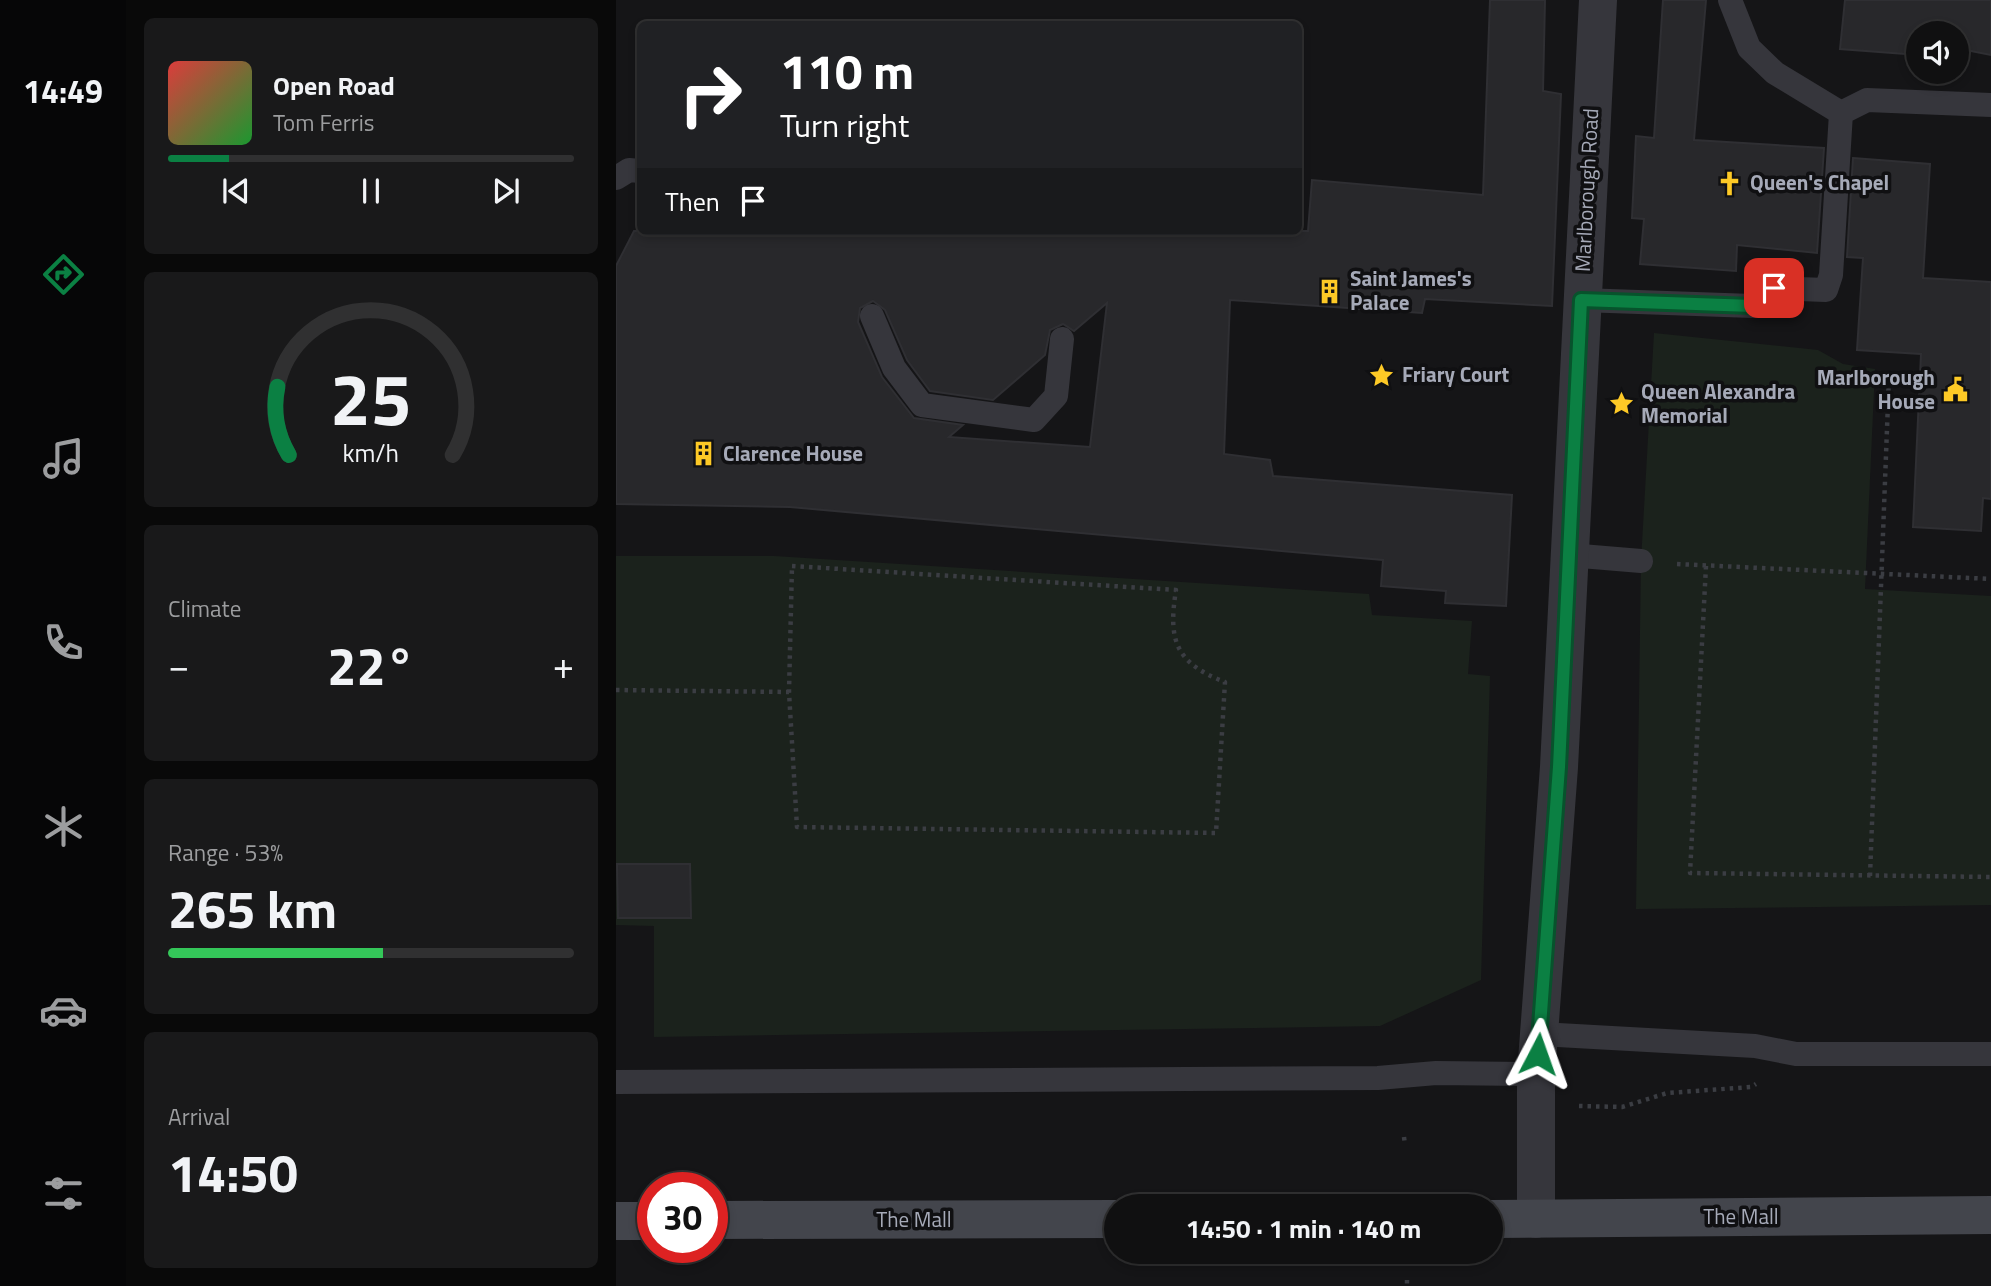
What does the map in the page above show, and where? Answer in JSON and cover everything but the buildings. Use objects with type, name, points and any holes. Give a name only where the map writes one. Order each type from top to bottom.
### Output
[{"type":"street","name":"Marlborough Road","points":[[1536,1219],[1536,1074],[1569,555],[1598,0]]},
{"type":"street","name":"The Mall","points":[[1503,1219],[1991,1215]]},
{"type":"street","name":"The Mall","points":[[728,1220],[1104,1219]]},
{"type":"street","points":[[616,1221],[637,1221]]},
{"type":"lane","points":[[1730,0],[1749,48],[1775,72],[1841,113]]},
{"type":"lane","points":[[1841,113],[1867,100],[1991,105]]},
{"type":"lane","points":[[1581,300],[1753,306],[1774,288],[1826,290],[1831,275],[1841,113]]},
{"type":"lane","points":[[616,178],[629,170],[637,171]]},
{"type":"lane","points":[[872,316],[894,368],[922,405],[1034,420],[1056,396],[1062,339]]},
{"type":"lane","points":[[1569,555],[1641,561]]},
{"type":"lane","points":[[1540,1034],[1755,1046],[1796,1054],[1991,1054]]},
{"type":"lane","points":[[628,1082],[1378,1078],[1436,1073],[1536,1074]]},
{"type":"path","points":[[1870,876],[1889,376]]},
{"type":"path","points":[[1641,561],[1991,579]]},
{"type":"path","points":[[792,566],[1176,590],[1171,621],[1180,655],[1202,673],[1225,682],[1216,833],[797,827],[789,692],[792,566]]},
{"type":"path","points":[[1706,566],[1690,873],[1991,877]]},
{"type":"path","points":[[616,690],[789,692]]},
{"type":"path","points":[[1622,1107],[1667,1093],[1751,1087],[1796,1054]]},
{"type":"path","points":[[1405,1137],[1405,1145]]},
{"type":"shaded area","points":[[1654,333],[1818,350],[1843,364],[1875,369],[1865,589],[1991,596],[1991,905],[1636,909],[1641,561]]},
{"type":"shaded area","points":[[616,556],[774,556],[1369,594],[1372,615],[1472,621],[1468,674],[1490,676],[1481,980],[1380,1026],[654,1037],[654,926],[616,925]]},
{"type":"place","name":"Queen's Chapel","points":[[1730,183]]},
{"type":"place","name":"Saint James's Palace","points":[[1330,291]]},
{"type":"place","name":"Friary Court","points":[[1382,375]]},
{"type":"place","name":"Marlborough House","points":[[1955,390]]},
{"type":"place","name":"Queen Alexandra Memorial","points":[[1621,404]]},
{"type":"place","name":"Clarence House","points":[[703,454]]},
{"type":"route","points":[[1538,1054],[1559,767],[1581,300],[1753,306],[1774,288]]}]
